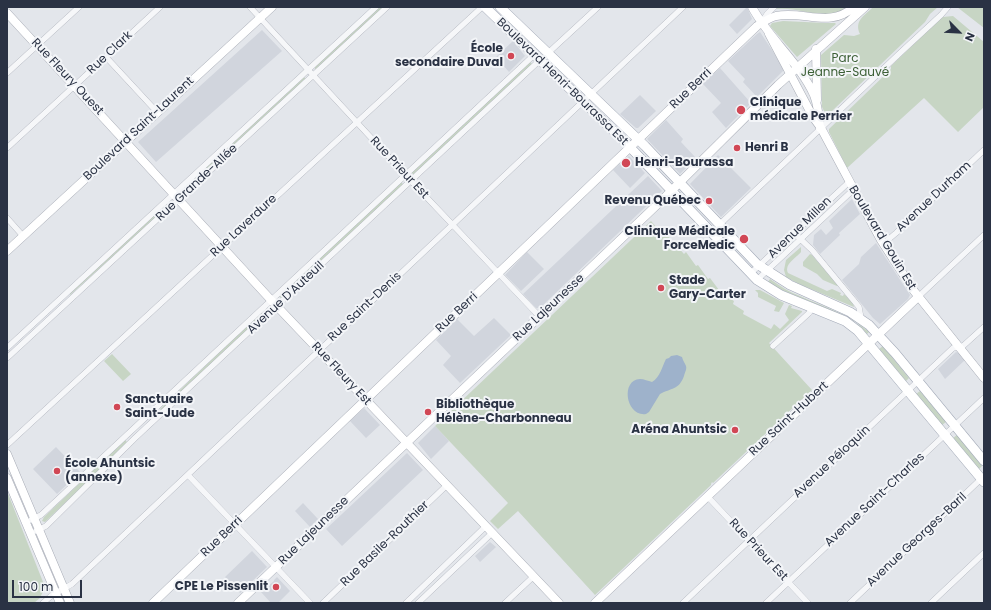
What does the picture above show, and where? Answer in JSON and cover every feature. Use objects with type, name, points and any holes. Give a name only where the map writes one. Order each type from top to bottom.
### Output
[{"type":"main road","name":"Boulevard Saint-Laurent","points":[[7,251],[272,7]]},
{"type":"main road","name":"Boulevard Henri-Bourassa Est","points":[[483,7],[630,148],[754,277],[779,294],[850,324],[858,331],[983,479]]},
{"type":"main road","name":"Boulevard Henri-Bourassa Est","points":[[500,7],[638,140],[759,266],[793,287],[843,309],[869,324],[984,461]]},
{"type":"main road","name":"Boulevard Gouin Est","points":[[752,7],[761,23],[794,70],[813,93],[817,104],[821,128]]},
{"type":"main road","name":"Rue Berri","points":[[153,603],[761,23],[770,18],[783,15],[832,18],[844,15],[858,8]]},
{"type":"main road","name":"Rue Lajeunesse","points":[[238,603],[671,191],[775,87],[858,8]]},
{"type":"main road","name":"Rue Fleury Ouest","points":[[7,13],[126,142]]},
{"type":"main road","points":[[816,49],[817,104]]},
{"type":"main road","name":"Boulevard Gouin Est","points":[[794,70],[813,117],[821,128],[883,244],[918,298],[960,347],[984,378]]},
{"type":"main road","name":"Rue Fleury Est","points":[[126,142],[274,303],[560,603]]},
{"type":"main road","name":"Rue Saint-Hubert","points":[[595,603],[918,298]]},
{"type":"main road","points":[[7,454],[70,603]]},
{"type":"main road","points":[[7,478],[60,603]]},
{"type":"street","points":[[7,73],[79,7]]},
{"type":"street","name":"Rue Clark","points":[[7,148],[160,7]]},
{"type":"street","name":"Rue Prieur Est","points":[[250,7],[405,175],[539,316]]},
{"type":"street","name":"Rue Grande-Allée","points":[[7,358],[308,70],[376,7]]},
{"type":"street","name":"Rue Grande-Allée","points":[[7,348],[313,76],[387,7]]},
{"type":"street","name":"Rue Laverdure","points":[[7,445],[483,7]]},
{"type":"street","points":[[548,53],[598,7]]},
{"type":"street","name":"Rue Saint-Denis","points":[[43,603],[72,584],[683,7]]},
{"type":"street","name":"Rue Berri","points":[[761,23],[774,7]]},
{"type":"street","points":[[719,225],[948,7]]},
{"type":"street","points":[[106,57],[157,112]]},
{"type":"street","name":"Avenue D'Auteuil","points":[[30,534],[46,526],[405,175],[537,58]]},
{"type":"street","name":"Avenue D'Auteuil","points":[[26,523],[40,515],[411,181],[537,58]]},
{"type":"street","name":"Avenue Durham","points":[[883,244],[984,150]]},
{"type":"street","name":"Avenue Millen","points":[[754,277],[759,266],[794,233],[851,186]]},
{"type":"street","name":"Avenue Millen","points":[[754,277],[767,272],[800,240],[851,186]]},
{"type":"street","points":[[7,218],[23,236]]},
{"type":"street","name":"Boulevard Henri-Bourassa Est","points":[[794,233],[812,250],[856,302],[859,306],[861,318]]},
{"type":"street","name":"Rue Saint-Hubert","points":[[918,298],[984,235]]},
{"type":"street","points":[[774,346],[809,313],[812,308]]},
{"type":"street","name":"Avenue Péloquin","points":[[683,603],[953,348],[965,345],[984,327]]},
{"type":"street","name":"Avenue Saint-Charles","points":[[766,603],[984,398]]},
{"type":"street","points":[[188,475],[310,603]]},
{"type":"street","name":"Avenue Georges-Baril","points":[[850,603],[983,479]]},
{"type":"street","name":"Rue Basile-Routhier","points":[[323,603],[447,485]]},
{"type":"street","name":"Rue Prieur Est","points":[[708,496],[808,603]]},
{"type":"street","points":[[406,603],[486,526]]},
{"type":"street","points":[[418,603],[492,533]]},
{"type":"street","points":[[931,603],[984,553]]},
{"type":"street","points":[[505,603],[534,576]]},
{"type":"shaded area","points":[[747,7],[752,19],[737,34],[729,25]]},
{"type":"shaded area","points":[[262,30],[282,51],[156,162],[138,142]]},
{"type":"shaded area","points":[[760,32],[784,70],[757,97],[743,82],[745,79],[728,61]]},
{"type":"shaded area","name":"École secondaire Duval","points":[[513,41],[525,56],[509,72],[496,57]]},
{"type":"shaded area","points":[[720,68],[751,103],[726,128],[712,112],[721,103],[703,84]]},
{"type":"shaded area","points":[[640,95],[656,111],[638,128],[636,128],[620,114]]},
{"type":"shaded area","points":[[666,120],[683,139],[681,142],[696,158],[680,174],[647,139]]},
{"type":"shaded area","points":[[718,155],[751,188],[721,217],[690,184]]},
{"type":"shaded area","points":[[629,156],[645,173],[630,188],[613,170]]},
{"type":"shaded area","points":[[648,176],[662,191],[541,307],[536,308],[523,294]]},
{"type":"shaded area","points":[[852,199],[860,214],[839,233],[840,235],[820,254],[813,245],[814,235],[821,229],[826,235],[833,228],[829,221]]},
{"type":"shaded area","points":[[876,243],[910,295],[908,299],[880,324],[873,318],[842,280],[859,264],[861,257]]},
{"type":"shaded area","points":[[527,252],[544,269],[521,291],[505,275]]},
{"type":"shaded area","points":[[494,318],[511,335],[460,383],[443,365],[451,356],[436,340],[457,319],[474,336]]},
{"type":"shaded area","points":[[956,352],[959,353],[965,360],[945,379],[938,369]]},
{"type":"shaded area","points":[[364,408],[380,425],[366,438],[350,421]]},
{"type":"shaded area","points":[[435,426],[449,441],[431,459],[418,443]]},
{"type":"shaded area","name":"École Ahuntsic (annexe)","points":[[56,447],[80,472],[57,494],[33,469]]},
{"type":"shaded area","points":[[407,453],[423,470],[342,546],[326,529]]},
{"type":"shaded area","points":[[303,503],[318,519],[310,527],[295,511]]},
{"type":"shaded area","points":[[490,542],[496,547],[480,562],[475,556]]},
{"type":"shaded area","points":[[252,551],[267,567],[240,593],[225,577]]},
{"type":"shaded area","name":"CPE Le Pissenlit","points":[[277,577],[290,591],[278,603],[271,603],[261,592]]},
{"type":"green space","points":[[379,7],[385,7],[316,70],[314,67]]},
{"type":"green space","points":[[778,7],[847,7],[839,12],[822,14],[776,9]]},
{"type":"green space","name":"Parc Jeanne-Sauvé","points":[[873,7],[938,7],[930,14],[925,22],[832,111],[828,114],[825,113],[822,107],[821,55],[844,35],[854,36],[860,34],[858,29],[859,22]]},
{"type":"green space","points":[[957,7],[984,7],[984,28]]},
{"type":"green space","points":[[953,16],[984,42],[984,107],[958,132],[924,98],[847,168],[829,132],[829,129],[941,18]]},
{"type":"green space","points":[[783,21],[836,24],[797,57],[770,26],[772,23]]},
{"type":"green space","points":[[530,62],[533,65],[414,175],[411,172]]},
{"type":"green space","points":[[304,77],[306,79],[184,193],[181,190]]},
{"type":"green space","points":[[401,182],[404,185],[282,299],[279,296]]},
{"type":"green space","points":[[170,200],[172,203],[70,295],[70,293]]},
{"type":"green space","points":[[651,221],[658,229],[660,227],[684,254],[686,252],[696,266],[698,265],[708,279],[710,278],[722,294],[734,301],[733,304],[744,311],[743,314],[771,329],[774,324],[780,329],[789,320],[785,314],[789,305],[792,306],[791,308],[802,311],[769,343],[812,390],[713,483],[712,482],[711,485],[595,595],[518,511],[498,529],[490,521],[508,503],[435,426]]},
{"type":"green space","points":[[801,247],[801,252],[789,264],[787,270],[788,273],[827,291],[832,289],[841,293],[840,295],[843,296],[844,294],[853,303],[854,307],[786,277],[784,270],[786,260]]},
{"type":"green space","points":[[810,254],[838,285],[837,286],[823,280],[817,274],[803,266],[803,262]]},
{"type":"green space","points":[[770,279],[792,293],[847,317],[777,288],[768,282]]},
{"type":"green space","points":[[755,290],[760,290],[784,303],[779,312],[774,311],[776,306],[758,297],[758,293]]},
{"type":"green space","points":[[266,308],[269,311],[161,410],[160,409]]},
{"type":"green space","points":[[857,323],[869,332],[867,334]]},
{"type":"green space","points":[[883,346],[909,378],[906,381],[879,349]]},
{"type":"green space","points":[[112,354],[131,374],[123,381],[104,361]]},
{"type":"green space","points":[[920,391],[946,422],[942,425],[916,394]]},
{"type":"green space","points":[[957,435],[982,466],[979,469],[953,438]]},
{"type":"green space","points":[[125,440],[127,444],[45,522],[42,521],[44,517]]},
{"type":"green space","points":[[7,491],[45,587],[40,598],[34,603],[7,603]]},
{"type":"water","points":[[677,355],[682,357],[686,367],[680,384],[660,394],[649,412],[646,414],[639,413],[634,410],[630,405],[628,398],[630,385],[634,381],[640,379],[652,382],[659,375],[666,359]]},
{"type":"place","name":"École secondaire Duval","points":[[511,56]]},
{"type":"place","name":"Clinique médicale Perrier","points":[[741,110]]},
{"type":"place","name":"Henri B","points":[[737,148]]},
{"type":"place","name":"Henri-Bourassa","points":[[626,163]]},
{"type":"place","name":"Revenu Québec","points":[[709,201]]},
{"type":"place","name":"Clinique Médicale ForceMedic","points":[[744,239]]},
{"type":"place","name":"Stade Gary-Carter","points":[[661,288]]},
{"type":"place","name":"Sanctuaire Saint-Jude","points":[[117,407]]},
{"type":"place","name":"Bibliothèque Hélène-Charbonneau","points":[[428,412]]},
{"type":"place","name":"Aréna Ahuntsic","points":[[735,430]]},
{"type":"place","name":"École Ahuntsic (annexe)","points":[[57,471]]},
{"type":"place","name":"CPE Le Pissenlit","points":[[276,587]]}]
